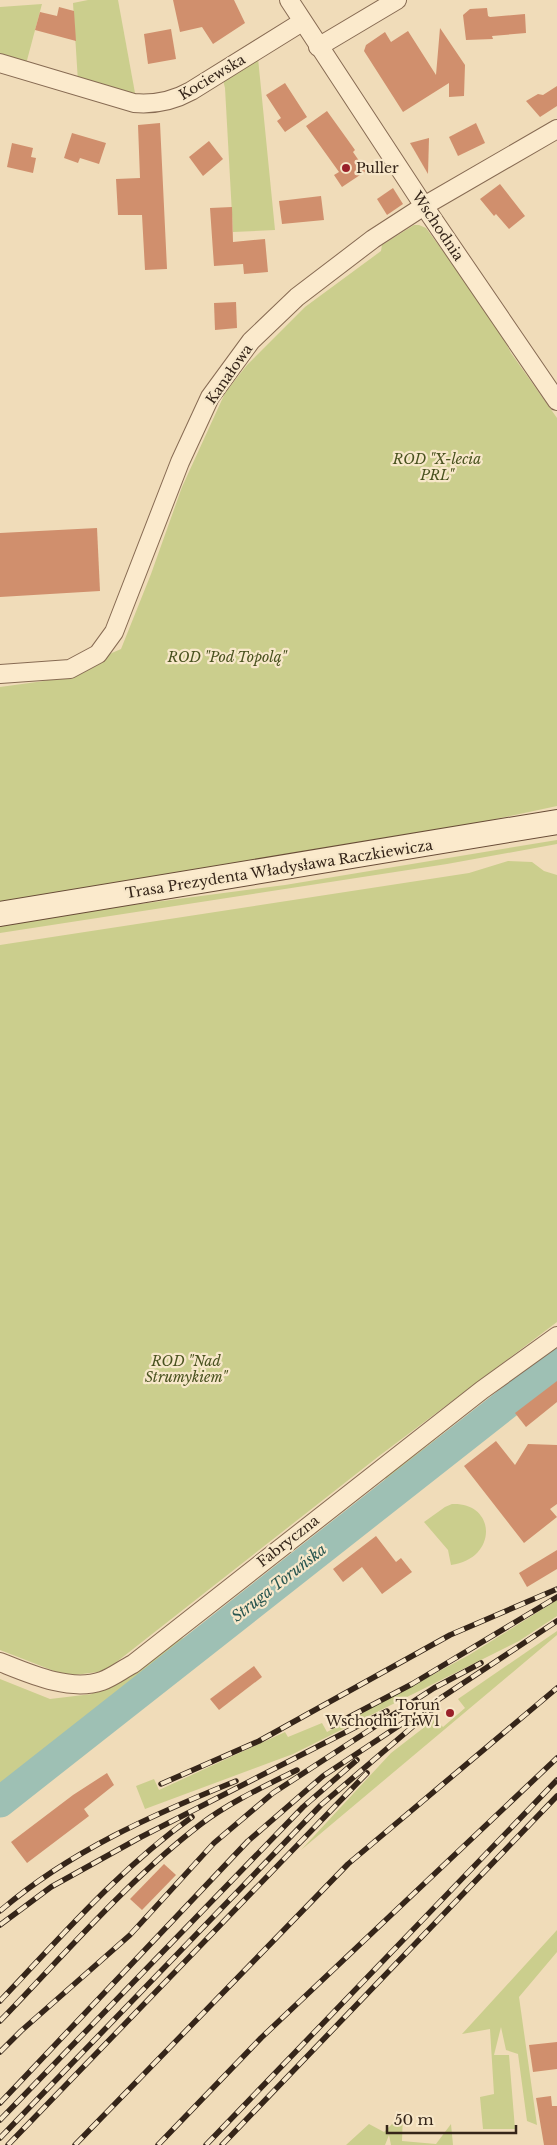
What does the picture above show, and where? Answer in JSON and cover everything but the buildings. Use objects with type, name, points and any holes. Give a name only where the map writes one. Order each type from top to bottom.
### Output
[{"type":"main road","name":"Trasa Prezydenta Władysława Raczkiewicza","points":[[0,914],[557,822]]},
{"type":"street","name":"Wschodnia","points":[[289,0],[318,47],[424,206],[557,401]]},
{"type":"street","points":[[318,47],[397,0]]},
{"type":"street","name":"Kociewska","points":[[0,62],[134,103],[157,104],[176,99],[192,91],[302,22]]},
{"type":"street","name":"Kanałowa","points":[[0,674],[70,670],[98,654],[114,632],[180,462],[210,397],[251,341],[297,297],[373,240],[424,206],[557,129]]},
{"type":"street","name":"Fabryczna","points":[[0,1662],[32,1675],[70,1683],[102,1681],[133,1664],[482,1390],[557,1336]]},
{"type":"green space","points":[[88,0],[118,0],[135,93],[78,82],[73,3]]},
{"type":"green space","points":[[42,4],[26,64],[0,55],[0,7]]},
{"type":"green space","points":[[258,58],[275,230],[233,232],[223,80]]},
{"type":"green space","points":[[414,225],[426,228],[493,319],[511,353],[557,418],[557,806],[421,835],[0,902],[0,687],[44,681],[121,649],[151,574],[182,487],[225,393],[247,365],[305,307],[381,251],[382,245]]},
{"type":"green space","points":[[557,840],[557,844],[447,864],[0,933],[0,925],[33,918],[285,885]]},
{"type":"green space","name":"ROD \"Nad Strumykiem\"","points":[[508,861],[532,862],[544,871],[557,875],[557,1322],[379,1456],[105,1671],[67,1676],[0,1650],[0,945],[469,873]]},
{"type":"green space","points":[[557,1348],[557,1373],[507,1418],[479,1434],[429,1480],[391,1507],[382,1491],[386,1477]]},
{"type":"green space","points":[[368,1504],[375,1517],[0,1815],[0,1679],[50,1699],[92,1694],[90,1690],[171,1640],[191,1637]]},
{"type":"green space","points":[[452,1504],[467,1506],[477,1512],[484,1521],[486,1532],[484,1543],[477,1553],[466,1561],[451,1565],[448,1550],[424,1522]]},
{"type":"green space","points":[[557,1600],[557,1616],[519,1641],[293,1754],[145,1809],[136,1786],[154,1779],[159,1790],[285,1732],[288,1737],[322,1723],[327,1732],[469,1655]]},
{"type":"green space","points":[[557,1631],[557,1635],[301,1850],[391,1753],[435,1719],[443,1727],[465,1708],[458,1699]]},
{"type":"green space","points":[[557,1930],[557,1952],[519,1997],[537,2125],[527,2121],[518,2054],[506,2050],[501,2027],[494,2055],[509,2055],[515,2129],[483,2129],[480,2097],[494,2094],[490,2029],[462,2034]]},
{"type":"green space","points":[[403,2113],[402,2141],[436,2144],[451,2124],[453,2145],[391,2145],[389,2135],[385,2145],[346,2145],[369,2124],[384,2132]]},
{"type":"waterway","name":"Struga Toruńska","points":[[0,1802],[557,1364]]},
{"type":"railway","points":[[161,1784],[259,1741],[450,1635],[557,1589]]},
{"type":"railway","points":[[332,1726],[412,1684],[557,1597]]},
{"type":"railway","points":[[0,2103],[248,1841],[323,1776],[557,1621]]},
{"type":"railway","points":[[0,2052],[21,2031],[130,1935],[214,1843],[273,1793],[434,1688],[481,1663]]},
{"type":"railway","points":[[75,2145],[348,1864],[557,1688]]},
{"type":"railway","points":[[0,1925],[51,1887],[141,1837],[387,1711]]},
{"type":"railway","points":[[0,2138],[321,1805],[431,1711]]},
{"type":"railway","points":[[158,2145],[261,2038],[557,1758]]},
{"type":"railway","points":[[0,2120],[303,1807],[357,1760]]},
{"type":"railway","points":[[0,2021],[122,1893],[174,1846],[201,1824],[224,1809],[297,1770]]},
{"type":"railway","points":[[8,2145],[367,1773]]},
{"type":"railway","points":[[206,2145],[557,1780]]},
{"type":"railway","points":[[0,1911],[55,1870],[83,1852],[143,1821],[236,1781]]},
{"type":"railway","points":[[222,2145],[557,1796]]},
{"type":"railway","points":[[0,2001],[115,1881],[165,1837],[192,1817]]},
{"type":"place","name":"Puller","points":[[346,168]]},
{"type":"place","name":"Toruń Wschodni TrW1","points":[[450,1713]]},
{"type":"park label","name":"ROD \"X-lecia PRL\"","points":[[437,468]]},
{"type":"park label","name":"ROD \"Pod Topolą\"","points":[[227,657]]}]
